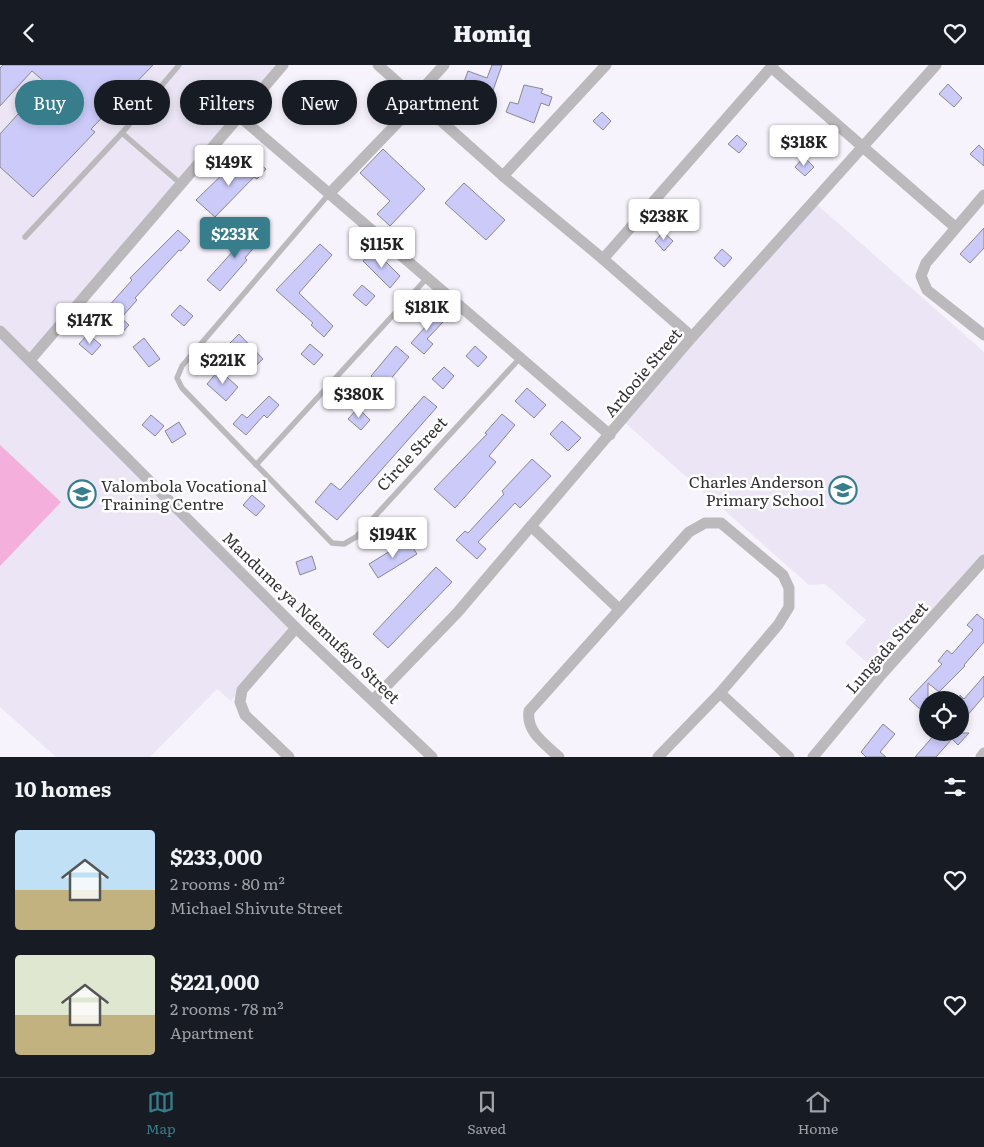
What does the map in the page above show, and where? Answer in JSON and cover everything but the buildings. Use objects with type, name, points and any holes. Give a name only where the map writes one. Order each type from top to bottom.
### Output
[{"type":"street","points":[[271,80],[284,65]]},
{"type":"street","points":[[378,65],[395,80]]},
{"type":"street","points":[[430,80],[444,65]]},
{"type":"street","points":[[503,176],[606,65]]},
{"type":"street","name":"Ardooie Street","points":[[373,700],[457,613],[692,337],[936,65]]},
{"type":"street","points":[[603,259],[772,66],[955,227]]},
{"type":"street","points":[[31,359],[231,125]]},
{"type":"street","points":[[249,125],[610,435]]},
{"type":"street","points":[[329,194],[396,125]]},
{"type":"street","points":[[446,125],[503,176],[603,259],[692,337]]},
{"type":"street","points":[[984,195],[926,263],[921,276],[927,289],[984,335]]},
{"type":"street","name":"Mandume ya Ndemufayo Street","points":[[0,331],[31,359],[296,628],[432,757]]},
{"type":"street","points":[[559,757],[533,733],[528,721],[529,711],[689,532],[705,523],[722,523],[783,575],[789,588],[789,607],[778,625],[720,693],[658,757]]},
{"type":"street","points":[[531,526],[619,609]]},
{"type":"street","name":"Lungada Street","points":[[813,757],[881,675],[984,560]]},
{"type":"street","points":[[285,756],[246,715],[240,702],[242,690],[296,628]]},
{"type":"street","points":[[720,693],[790,757]]},
{"type":"street","points":[[981,757],[984,753]]},
{"type":"lane","points":[[25,237],[122,133],[179,65]]},
{"type":"lane","points":[[122,133],[181,184]]},
{"type":"lane","name":"Circle Street","points":[[329,194],[182,366],[177,378],[182,387],[332,543],[344,543],[356,537],[520,358]]},
{"type":"lane","points":[[256,465],[427,278]]},
{"type":"shaded area","name":"Valombola Vocational Training Centre","points":[[0,65],[283,65],[270,80],[180,80],[180,125],[232,125],[31,359],[296,628],[231,701],[217,689],[150,757],[56,757],[0,707]]},
{"type":"shaded area","name":"Charles Anderson Primary School","points":[[813,201],[984,352],[984,560],[881,675],[845,643],[866,620],[825,584],[809,585],[622,420]]},
{"type":"shaded area","points":[[0,445],[61,502],[0,566]]},
{"type":"place","name":"Charles Anderson Primary School","points":[[843,490]]},
{"type":"place","name":"Valombola Vocational Training Centre","points":[[82,494]]}]
